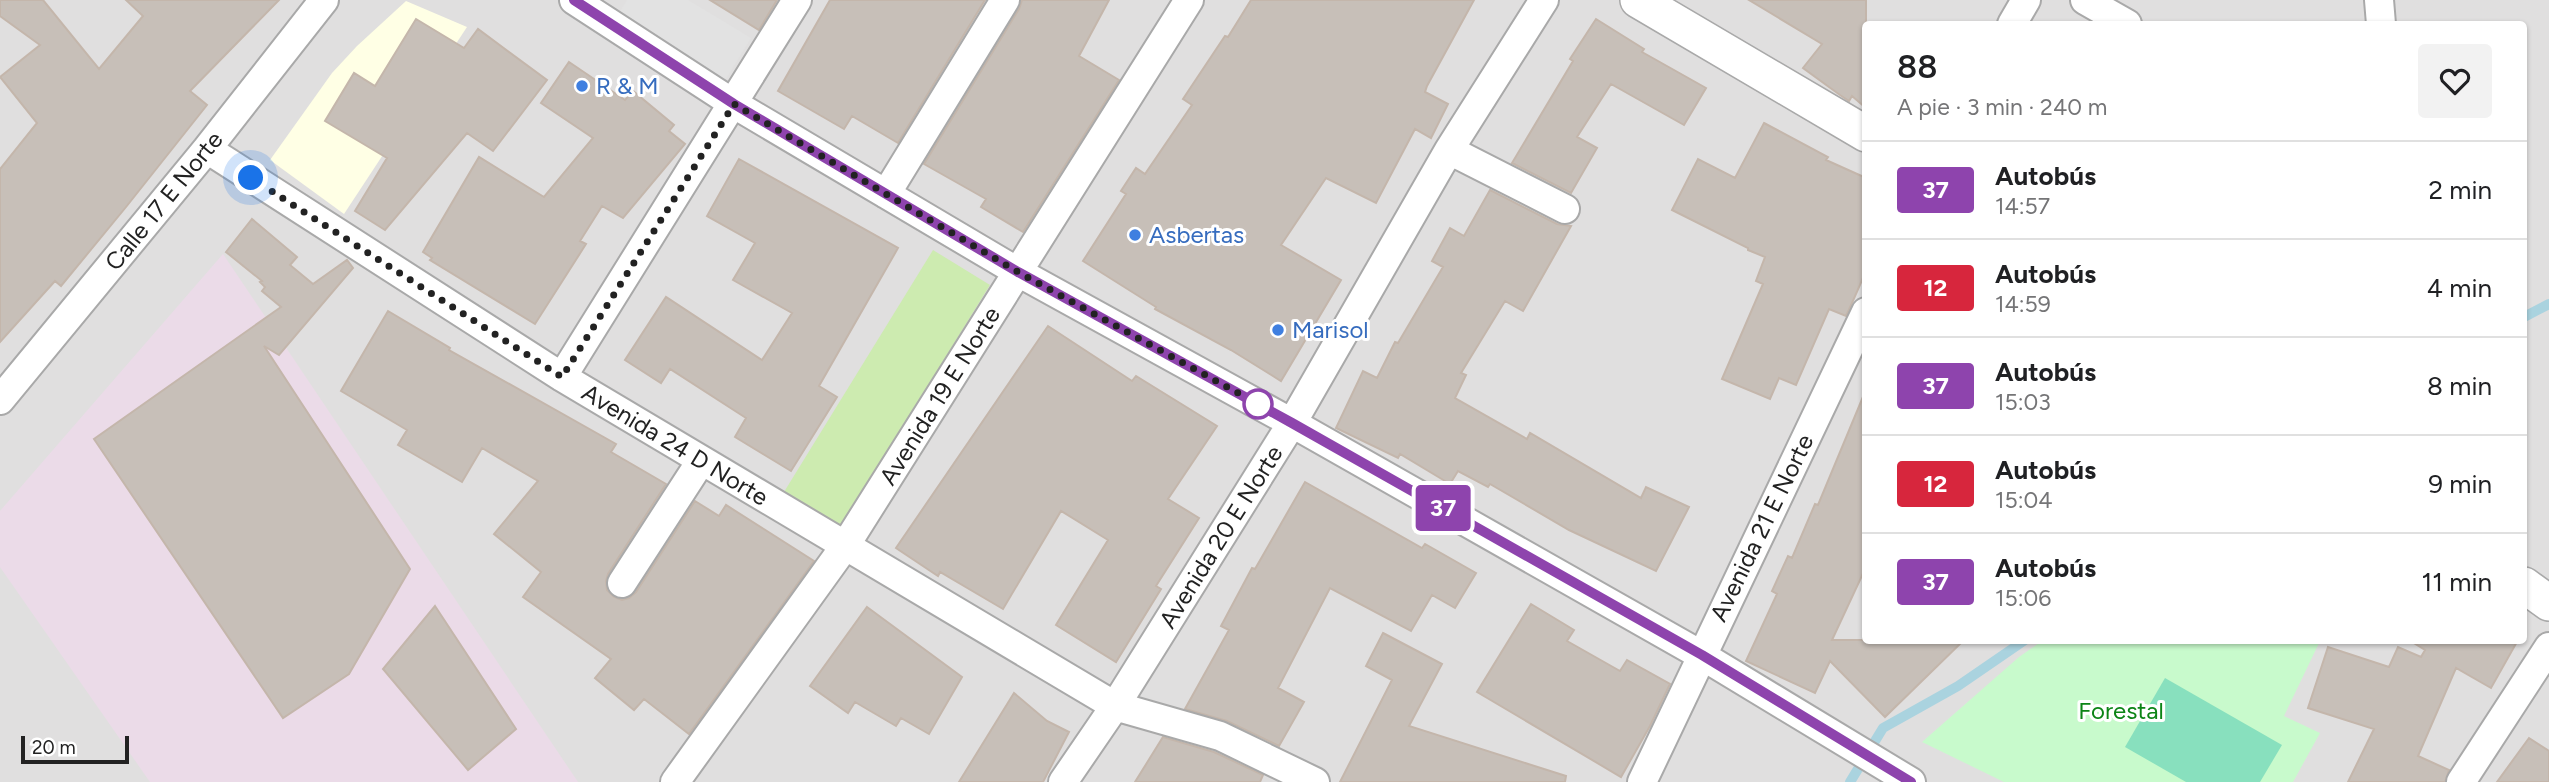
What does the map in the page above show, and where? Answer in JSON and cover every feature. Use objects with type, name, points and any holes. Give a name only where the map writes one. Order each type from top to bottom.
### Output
[{"type":"street","name":"Calle 17 E Norte","points":[[0,400],[207,149],[324,0]]},
{"type":"street","points":[[574,0],[734,104],[1018,272],[1292,423],[1702,655],[1911,782]]},
{"type":"street","points":[[562,377],[797,0]]},
{"type":"street","points":[[886,194],[1005,0]]},
{"type":"street","name":"Avenida 19 E Norte","points":[[675,782],[845,546],[1189,0]]},
{"type":"street","name":"Avenida 20 E Norte","points":[[1063,782],[1115,706],[1292,423],[1449,150],[1544,0]]},
{"type":"street","points":[[1639,0],[1862,132]]},
{"type":"street","points":[[2014,21],[2026,0]]},
{"type":"street","points":[[2085,0],[2122,21]]},
{"type":"street","points":[[2379,0],[2381,21]]},
{"type":"street","name":"Avenida 24 D Norte","points":[[207,149],[562,377],[1115,706],[1220,736],[1315,782]]},
{"type":"street","points":[[1449,150],[1565,209]]},
{"type":"street","name":"Avenida 21 E Norte","points":[[1642,782],[1862,320]]},
{"type":"street","points":[[622,583],[701,461]]},
{"type":"street","points":[[2527,587],[2549,603]]},
{"type":"street","points":[[2461,782],[2549,647]]},
{"type":"shaded area","points":[[0,0],[2549,0],[2549,782],[0,782]]},
{"type":"shaded area","points":[[627,0],[688,0],[751,38],[724,82],[616,18]]},
{"type":"shaded area","points":[[406,1],[467,27],[344,214],[270,160],[332,73]]},
{"type":"shaded area","points":[[223,254],[578,782],[150,782],[0,567],[0,511]]},
{"type":"green space","points":[[933,250],[990,285],[841,527],[784,492]]},
{"type":"green space","name":"Forestal","points":[[2038,644],[2319,644],[2284,716],[2320,733],[2293,782],[2004,782],[1922,742],[2019,657]]},
{"type":"green space","points":[[2165,678],[2282,745],[2260,782],[2186,782],[2125,747]]},
{"type":"building","points":[[0,0],[43,0],[99,69],[143,16],[126,0],[279,0],[190,91],[207,105],[126,207],[61,286],[55,281],[0,342],[0,169],[37,123],[0,77],[40,45],[0,16]]},
{"type":"building","points":[[710,0],[777,0],[759,30]]},
{"type":"building","points":[[830,0],[985,0],[898,143],[852,116],[844,129],[778,91]]},
{"type":"building","points":[[1022,0],[1109,0],[1079,56],[1119,80],[1023,232],[981,207],[986,199],[924,164]]},
{"type":"building","points":[[1251,0],[1474,0],[1425,92],[1448,104],[1431,138],[1415,129],[1376,203],[1326,178],[1281,245],[1341,280],[1281,381],[1231,350],[1155,309],[1156,307],[1083,261],[1126,194],[1121,191],[1136,168],[1145,174],[1192,105],[1183,99]]},
{"type":"building","points":[[1749,0],[1866,0],[1866,21],[1862,21],[1862,105],[1852,96],[1849,101],[1803,68],[1822,44]]},
{"type":"building","points":[[416,19],[464,48],[478,29],[547,80],[493,151],[467,133],[385,230],[355,211],[387,158],[325,121],[354,73],[375,86]]},
{"type":"building","points":[[1596,19],[1644,49],[1642,52],[1706,88],[1684,125],[1611,84],[1577,137],[1597,148],[1571,193],[1512,163],[1573,61],[1570,59]]},
{"type":"building","points":[[569,62],[625,100],[633,91],[674,125],[669,131],[685,144],[623,218],[602,206],[580,241],[586,244],[535,324],[430,260],[432,258],[423,252],[479,157],[544,197],[593,138],[541,103]]},
{"type":"building","points":[[1764,123],[1828,157],[1826,160],[1862,176],[1862,280],[1846,316],[1829,309],[1796,385],[1779,378],[1770,399],[1722,379],[1763,284],[1756,281],[1765,257],[1672,210],[1698,159],[1735,178]]},
{"type":"building","points":[[739,159],[898,248],[819,386],[837,397],[791,471],[735,437],[746,418],[670,369],[661,383],[625,360],[666,297],[762,360],[792,313],[733,280],[755,243],[707,216]]},
{"type":"building","points":[[1490,190],[1557,224],[1571,226],[1523,311],[1505,301],[1461,373],[1466,375],[1455,398],[1527,439],[1530,433],[1641,498],[1646,487],[1689,507],[1656,571],[1569,530],[1490,484],[1488,487],[1458,471],[1450,484],[1400,454],[1398,458],[1336,428],[1363,371],[1377,378],[1395,342],[1398,343],[1443,267],[1432,261],[1450,228],[1464,236]]},
{"type":"building","points":[[252,219],[297,257],[290,265],[313,284],[347,260],[353,268],[279,355],[264,346],[410,569],[349,674],[283,718],[94,439],[281,307],[262,291],[265,287],[260,282],[262,281],[226,252]]},
{"type":"building","points":[[388,311],[450,348],[449,350],[616,444],[611,452],[666,484],[608,574],[607,590],[614,597],[622,600],[636,592],[695,501],[719,516],[726,505],[814,561],[689,734],[644,699],[634,710],[595,678],[611,659],[523,597],[541,572],[494,534],[538,481],[482,448],[462,482],[398,445],[407,430],[341,391]]},
{"type":"building","points":[[1048,326],[1132,381],[1136,376],[1217,426],[1168,499],[1199,518],[1156,586],[1161,589],[1116,662],[1056,625],[1108,540],[1061,511],[1003,609],[940,572],[938,576],[896,548]]},
{"type":"building","points":[[1862,399],[1862,576],[1832,640],[1862,640],[1862,644],[1960,644],[1885,717],[1830,661],[1815,693],[1746,661],[1777,594],[1772,591],[1788,556],[1792,558],[1815,504],[1818,505]]},
{"type":"building","points":[[1305,482],[1422,548],[1425,544],[1476,573],[1455,608],[1432,595],[1411,631],[1330,588],[1278,688],[1304,702],[1279,746],[1227,721],[1185,709],[1229,630],[1221,626],[1252,568],[1255,569]]},
{"type":"building","points":[[1531,604],[1574,630],[1567,641],[1620,671],[1627,660],[1670,684],[1621,777],[1477,692]]},
{"type":"building","points":[[435,606],[516,729],[468,770],[383,669]]},
{"type":"building","points":[[867,607],[962,677],[929,734],[901,718],[896,726],[855,702],[848,713],[810,686]]},
{"type":"building","points":[[1383,633],[1442,664],[1409,726],[1566,776],[1565,782],[1340,782],[1392,680],[1366,666]]},
{"type":"building","points":[[2415,644],[2516,644],[2491,688],[2456,668],[2418,756],[2449,770],[2445,782],[2348,782],[2374,729],[2308,708],[2328,647],[2389,667],[2398,647],[2421,657],[2425,650]]},
{"type":"building","points":[[1014,693],[1047,721],[1069,732],[1043,782],[959,782]]},
{"type":"building","points":[[1163,737],[1214,752],[1263,775],[1260,782],[1135,782]]},
{"type":"building","points":[[2529,738],[2549,751],[2549,782],[2497,782]]},
{"type":"waterway","points":[[2527,315],[2549,304]]},
{"type":"waterway","points":[[1850,782],[1883,728],[1958,686],[2019,644]]},
{"type":"bus line","name":"37","points":[[574,0],[734,104],[1018,272],[1292,423],[1702,655],[1911,782]]},
{"type":"place","name":"R & M","points":[[582,86]]},
{"type":"place","name":"Asbertas","points":[[1135,235]]},
{"type":"place","name":"Marisol","points":[[1278,330]]},
{"type":"route","points":[[251,178],[562,377],[734,104],[1018,272],[1258,404]]}]
